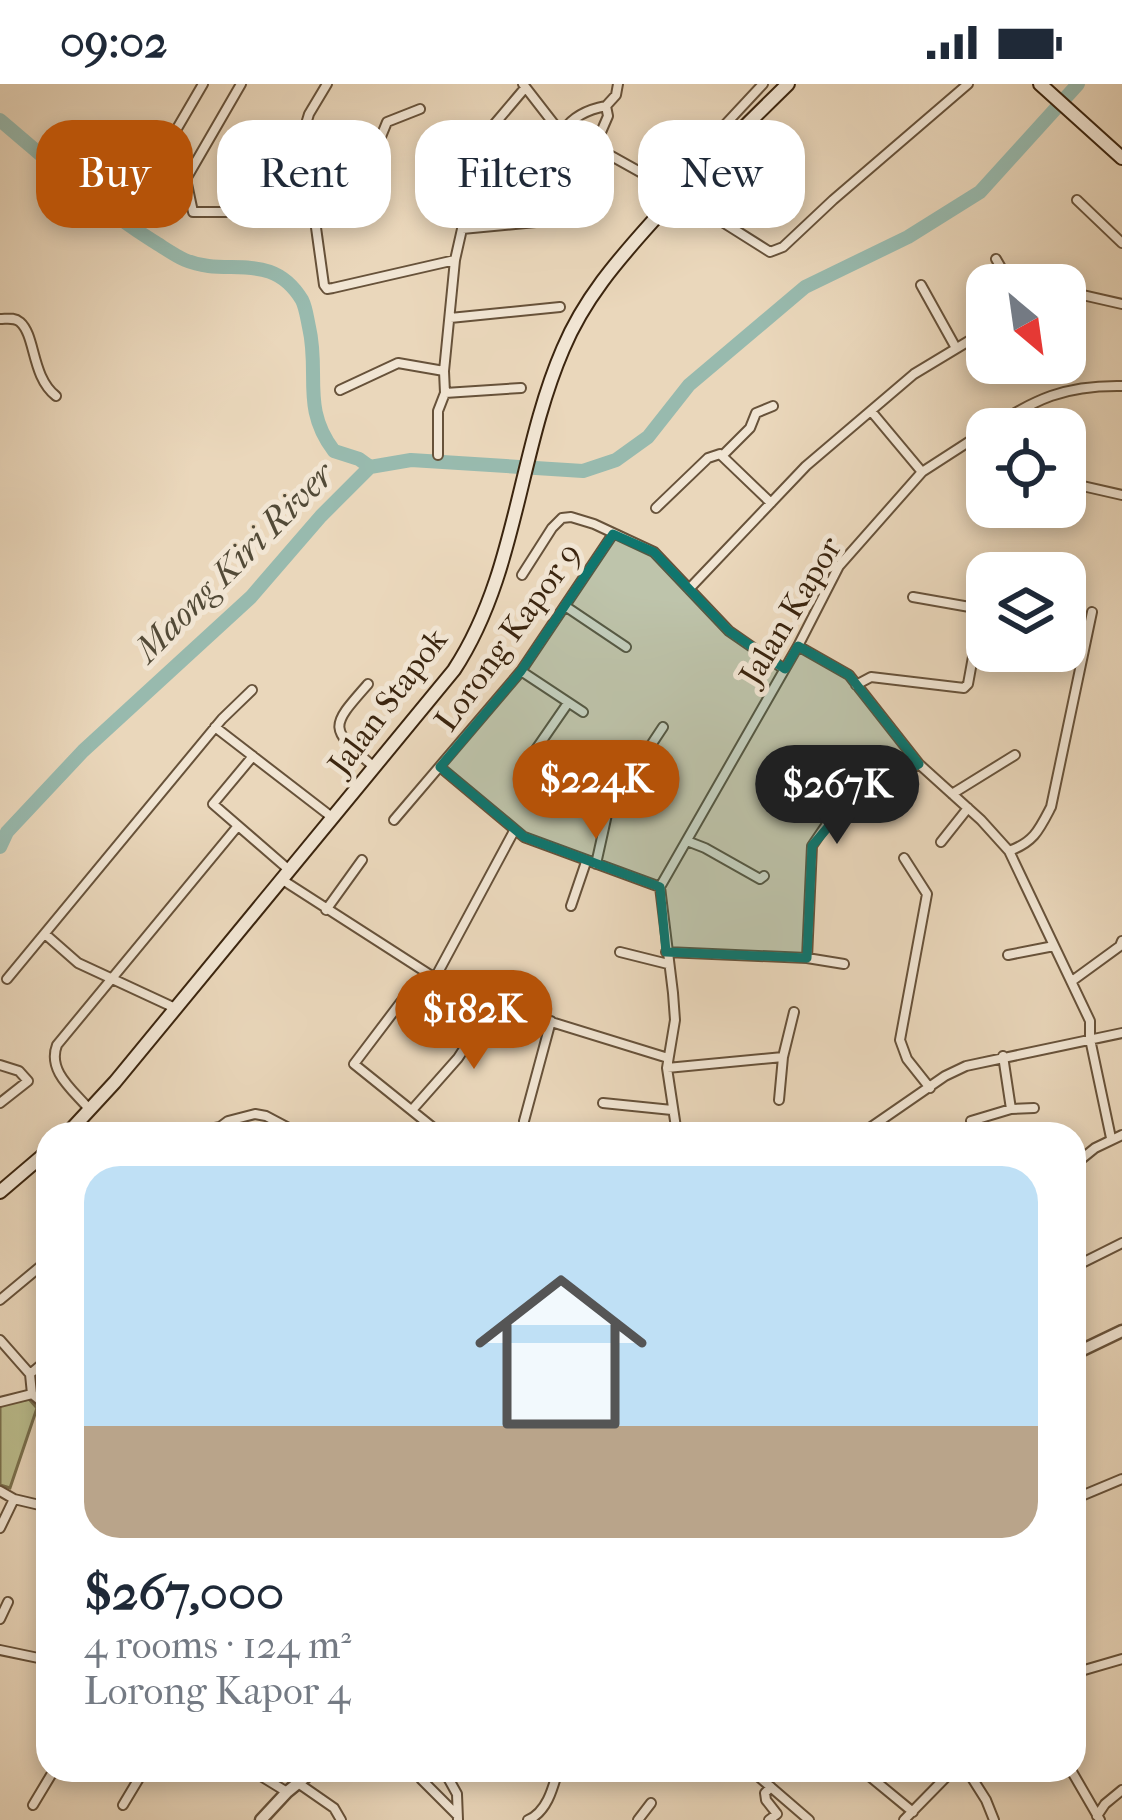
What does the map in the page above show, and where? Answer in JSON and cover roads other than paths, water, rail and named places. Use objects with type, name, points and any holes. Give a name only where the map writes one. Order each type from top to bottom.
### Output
[{"type":"main road","points":[[1040,84],[1122,158]]},
{"type":"main road","name":"Jalan Stapok","points":[[747,120],[789,85]]},
{"type":"main road","name":"Jalan Stapok","points":[[77,1122],[462,657],[497,578],[561,352],[584,307],[642,228]]},
{"type":"main road","points":[[0,1192],[36,1161]]},
{"type":"street","points":[[182,120],[203,84]]},
{"type":"street","points":[[221,120],[242,84]]},
{"type":"street","points":[[307,120],[327,84]]},
{"type":"street","points":[[574,120],[606,106],[618,84]]},
{"type":"street","points":[[805,226],[968,84]]},
{"type":"street","points":[[438,455],[438,411],[445,392],[455,260],[482,149],[492,127],[524,86],[551,120]]},
{"type":"street","points":[[730,120],[758,86],[769,100]]},
{"type":"street","points":[[606,106],[606,120]]},
{"type":"street","points":[[391,120],[420,109]]},
{"type":"street","points":[[217,126],[186,179],[193,212],[217,212]]},
{"type":"street","points":[[1078,200],[1122,243]]},
{"type":"street","points":[[314,228],[327,289],[455,260]]},
{"type":"street","points":[[462,229],[472,228]]},
{"type":"street","points":[[733,228],[776,251],[802,228]]},
{"type":"street","points":[[996,259],[999,264]]},
{"type":"street","points":[[921,284],[956,348]]},
{"type":"street","points":[[1086,296],[1122,304]]},
{"type":"street","points":[[450,318],[560,307]]},
{"type":"street","points":[[0,319],[24,327],[44,385],[56,396]]},
{"type":"street","points":[[688,590],[806,466],[914,374],[966,342]]},
{"type":"street","points":[[340,390],[398,363],[444,371]]},
{"type":"street","name":"Jalan Kapor","points":[[1027,408],[1072,388],[1122,386]]},
{"type":"street","points":[[445,392],[521,388]]},
{"type":"street","points":[[723,455],[755,422],[756,413],[773,406]]},
{"type":"street","points":[[871,411],[922,472]]},
{"type":"street","name":"Jalan Kapor","points":[[660,887],[799,646],[839,566],[922,472],[966,444]]},
{"type":"street","points":[[656,508],[708,458],[719,454],[771,503]]},
{"type":"street","points":[[1086,487],[1122,495]]},
{"type":"street","name":"Lorong Kapor 9","points":[[522,575],[552,528],[566,516],[594,524],[654,552],[729,631],[784,669]]},
{"type":"street","name":"Lorong Kapor 9","points":[[394,820],[521,671],[613,534]]},
{"type":"street","points":[[913,597],[966,606]]},
{"type":"street","points":[[565,606],[626,647]]},
{"type":"street","points":[[1009,851],[1027,844],[1052,807],[1092,612]]},
{"type":"street","points":[[799,646],[849,675],[920,764],[1009,851],[1090,1021],[1111,1138]]},
{"type":"street","points":[[521,671],[583,712]]},
{"type":"street","points":[[856,685],[871,676],[964,688],[970,672]]},
{"type":"street","points":[[368,684],[341,715],[339,725],[345,743],[375,766]]},
{"type":"street","points":[[7,980],[215,727],[252,690]]},
{"type":"street","points":[[521,771],[568,703]]},
{"type":"street","points":[[215,727],[333,818]]},
{"type":"street","points":[[571,906],[608,810],[663,727]]},
{"type":"street","points":[[952,794],[1016,755]]},
{"type":"street","points":[[254,756],[213,804],[326,910],[435,977],[494,1004],[668,1063],[783,1057]]},
{"type":"street","points":[[807,958],[812,846],[831,818],[851,800],[920,764]]},
{"type":"street","points":[[440,767],[533,842],[660,887],[675,1020],[668,1063],[674,1122]]},
{"type":"street","points":[[941,842],[968,808]]},
{"type":"street","points":[[88,1109],[55,1067],[57,1045],[237,827]]},
{"type":"street","points":[[435,977],[514,830]]},
{"type":"street","points":[[687,841],[760,879],[764,876]]},
{"type":"street","points":[[904,858],[927,894],[900,1040],[907,1059],[930,1088]]},
{"type":"street","points":[[326,910],[362,860]]},
{"type":"street","points":[[45,934],[78,964],[175,1008]]},
{"type":"street","points":[[1072,981],[1122,941]]},
{"type":"street","points":[[1008,956],[1054,946]]},
{"type":"street","points":[[620,952],[668,964]]},
{"type":"street","points":[[666,952],[844,964]]},
{"type":"street","points":[[407,994],[354,1061],[426,1122]]},
{"type":"street","points":[[412,1110],[458,1058],[494,1004]]},
{"type":"street","points":[[778,1100],[794,1012]]},
{"type":"street","points":[[524,1121],[551,1022]]},
{"type":"street","points":[[879,1122],[966,1066],[1122,1033]]},
{"type":"street","points":[[1003,1056],[1011,1109]]},
{"type":"street","points":[[0,1065],[19,1071],[28,1081],[0,1103]]},
{"type":"street","points":[[603,1103],[672,1110]]},
{"type":"street","points":[[970,1121],[1034,1108]]},
{"type":"street","points":[[226,1122],[255,1114],[277,1122]]},
{"type":"street","points":[[1086,1156],[1122,1135]]},
{"type":"street","points":[[1086,1261],[1122,1244]]},
{"type":"street","points":[[0,1300],[36,1270]]},
{"type":"street","points":[[1086,1348],[1122,1331]]},
{"type":"street","points":[[0,1340],[30,1374],[36,1398]]},
{"type":"street","points":[[30,1374],[36,1369]]},
{"type":"street","points":[[0,1402],[32,1394]]},
{"type":"street","points":[[1086,1494],[1122,1479]]},
{"type":"street","points":[[0,1491],[36,1504]]},
{"type":"street","points":[[0,1528],[14,1499]]},
{"type":"street","points":[[0,1619],[8,1602]]},
{"type":"street","points":[[0,1650],[36,1658]]},
{"type":"street","points":[[1086,1670],[1122,1659]]},
{"type":"street","points":[[33,1805],[47,1782]]},
{"type":"street","points":[[123,1805],[136,1782]]},
{"type":"street","points":[[271,1782],[287,1792]]},
{"type":"street","points":[[261,1820],[300,1782]]},
{"type":"street","points":[[424,1782],[457,1817]]},
{"type":"street","points":[[450,1782],[457,1794],[457,1817]]},
{"type":"street","points":[[535,1819],[555,1782]]},
{"type":"street","points":[[765,1782],[809,1820]]},
{"type":"street","points":[[877,1782],[913,1812]]},
{"type":"street","points":[[904,1820],[942,1782]]},
{"type":"street","points":[[975,1782],[994,1820]]},
{"type":"street","points":[[1078,1782],[1098,1818]]},
{"type":"street","points":[[298,1784],[334,1808],[341,1820]]},
{"type":"street","points":[[769,1820],[777,1814],[766,1800],[771,1787]]},
{"type":"street","points":[[1098,1818],[1122,1790]]},
{"type":"street","points":[[638,1820],[651,1803]]},
{"type":"waterway","name":"Maong Kiri River","points":[[0,847],[7,832],[83,751],[251,597],[370,467],[411,460],[583,471],[616,460],[648,437],[689,385],[805,287],[908,237],[980,192],[1078,84]]},
{"type":"waterway","points":[[0,120],[93,198],[177,256],[201,265],[262,270],[290,284],[306,313],[314,405],[324,435],[334,451],[370,467]]}]
